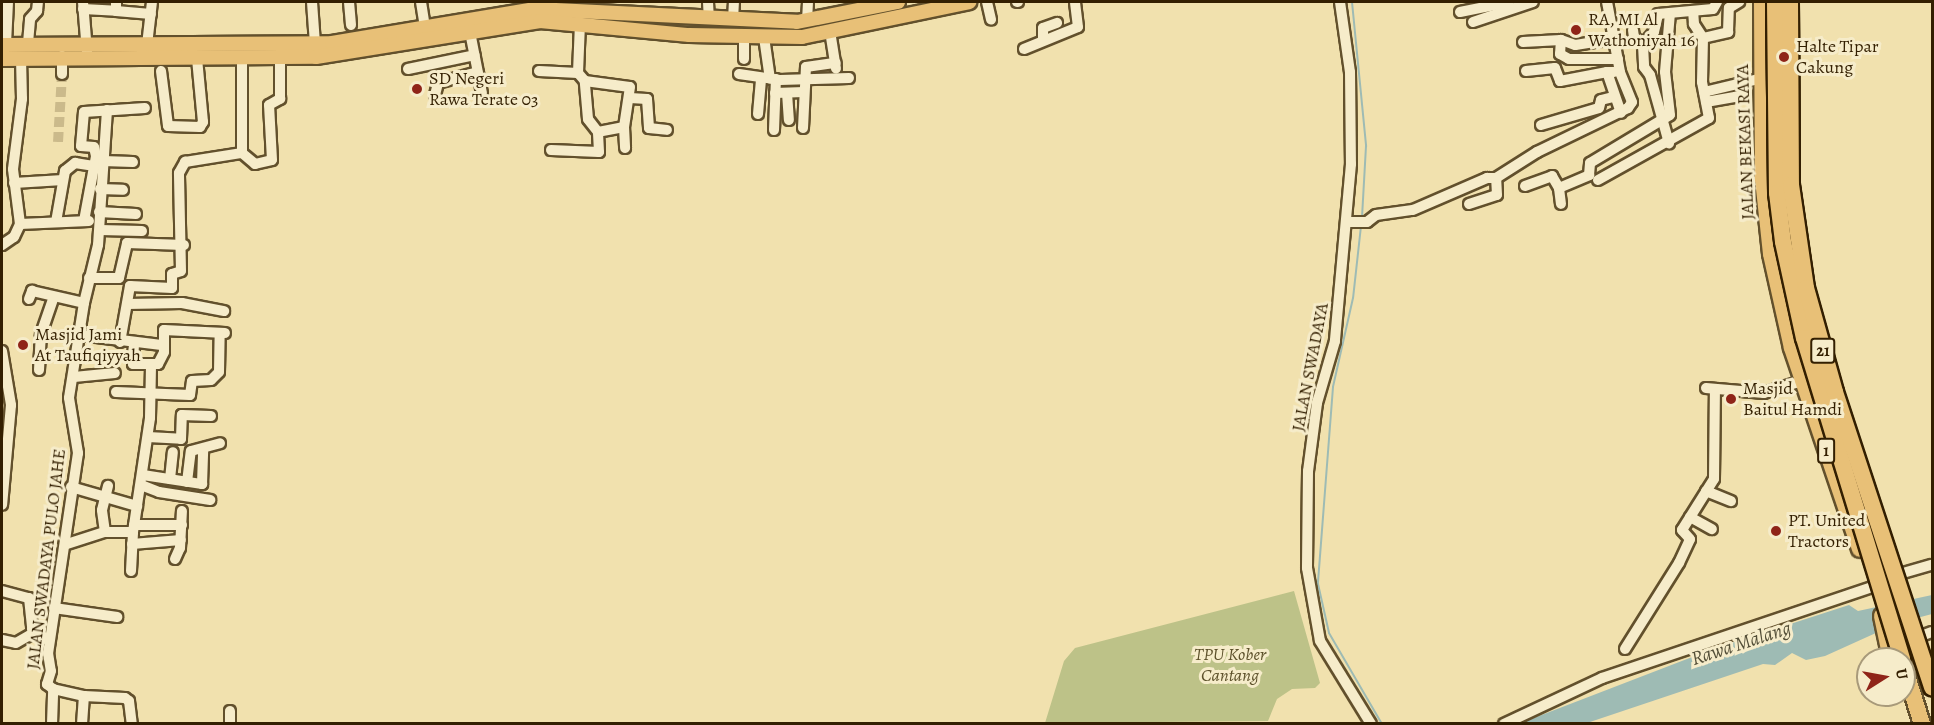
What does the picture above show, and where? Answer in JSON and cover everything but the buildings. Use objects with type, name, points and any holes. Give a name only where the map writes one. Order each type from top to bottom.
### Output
[{"type":"highway","name":"JALAN BEKASI RAYA","points":[[1762,2],[1763,179],[1772,259],[1780,303],[1874,592],[1887,647]]},
{"type":"highway","name":"21","points":[[1775,2],[1777,183],[1783,242],[1804,338],[1898,647]]},
{"type":"highway","name":"21","points":[[1790,2],[1791,184],[1806,288],[1835,392],[1932,688]]},
{"type":"highway","name":"1","points":[[1797,2],[1795,143],[1805,255],[1811,287],[1827,352],[1902,587],[1920,631],[1932,688]]},
{"type":"highway","points":[[1772,259],[1805,255]]},
{"type":"highway","points":[[1916,704],[1922,723]]},
{"type":"highway","points":[[1909,707],[1915,723]]},
{"type":"main road","points":[[2,59],[62,56],[86,49],[147,45],[373,44],[425,27],[527,5],[597,6],[710,19],[807,21],[898,2]]},
{"type":"main road","points":[[4,44],[28,43],[197,58],[280,58],[470,32],[521,22],[744,36],[802,37],[969,2]]},
{"type":"street","points":[[4,44],[8,2]]},
{"type":"street","points":[[28,43],[30,19],[37,11],[38,2]]},
{"type":"street","points":[[147,45],[152,2]]},
{"type":"street","points":[[312,2],[315,44]]},
{"type":"street","points":[[349,2],[351,26]]},
{"type":"street","points":[[421,2],[425,27]]},
{"type":"street","points":[[708,2],[710,19]]},
{"type":"street","points":[[733,20],[734,2]]},
{"type":"street","points":[[807,21],[808,2]]},
{"type":"street","points":[[987,2],[991,20]]},
{"type":"street","name":"JALAN SWADAYA","points":[[1340,2],[1350,72],[1351,164],[1356,222],[1335,341],[1317,403],[1308,471],[1307,568],[1320,641],[1371,723]]},
{"type":"street","points":[[1460,12],[1533,2]]},
{"type":"street","points":[[1356,222],[1376,215],[1413,210],[1487,178],[1496,178],[1537,152],[1621,113],[1632,105],[1620,72],[1606,2]]},
{"type":"street","points":[[1668,143],[1650,75],[1644,67],[1643,45],[1654,32],[1658,14],[1716,8],[1717,2]]},
{"type":"street","points":[[1703,38],[1728,32],[1729,8],[1739,2]]},
{"type":"street","points":[[1024,49],[1043,39],[1078,27],[1075,3]]},
{"type":"street","points":[[1473,22],[1512,4]]},
{"type":"street","points":[[86,49],[83,5],[116,6],[151,14]]},
{"type":"street","points":[[1598,180],[1668,143],[1708,117],[1703,38],[1694,24],[1693,11]]},
{"type":"street","points":[[1559,188],[1589,176],[1590,163],[1671,113],[1665,72],[1670,13]]},
{"type":"street","points":[[1043,39],[1043,28],[1058,23]]},
{"type":"street","points":[[551,150],[598,154],[597,132],[588,119],[581,77],[580,24]]},
{"type":"street","points":[[1633,30],[1634,37],[1643,45]]},
{"type":"street","points":[[830,31],[836,63],[835,80]]},
{"type":"street","points":[[470,32],[483,93]]},
{"type":"street","points":[[744,36],[744,59]]},
{"type":"street","points":[[764,37],[769,79],[775,93],[774,130]]},
{"type":"street","points":[[1522,42],[1562,40],[1575,45],[1614,39]]},
{"type":"street","points":[[1562,40],[1561,58],[1618,59]]},
{"type":"street","points":[[408,69],[475,55]]},
{"type":"street","points":[[62,56],[62,74]]},
{"type":"street","points":[[2,244],[14,237],[20,224],[13,169],[22,99],[21,57]]},
{"type":"street","points":[[242,57],[242,153],[253,164],[272,160],[269,105],[280,99],[280,58]]},
{"type":"street","points":[[161,70],[168,126],[200,127],[203,122],[197,58]]},
{"type":"street","points":[[802,128],[807,80],[806,67],[836,63]]},
{"type":"street","points":[[1526,71],[1555,68],[1560,81],[1575,75],[1620,72]]},
{"type":"street","points":[[539,71],[627,83],[630,98],[624,127],[625,148]]},
{"type":"street","points":[[435,95],[438,83],[478,72]]},
{"type":"street","points":[[1607,72],[1613,97],[1621,113]]},
{"type":"street","points":[[739,74],[769,79],[835,80],[849,78]]},
{"type":"street","points":[[1575,75],[1578,87]]},
{"type":"street","points":[[1705,97],[1763,78]]},
{"type":"street","points":[[758,114],[769,79]]},
{"type":"street","points":[[775,93],[804,92]]},
{"type":"street","points":[[787,93],[789,120]]},
{"type":"street","points":[[1705,97],[1744,96]]},
{"type":"street","points":[[1541,125],[1599,108],[1600,100],[1613,97]]},
{"type":"street","points":[[630,98],[647,99],[649,128],[667,130]]},
{"type":"street","points":[[84,221],[99,163],[95,148],[81,146],[84,114],[87,111],[145,108]]},
{"type":"street","name":"JALAN SWADAYA PULO JAHE","points":[[107,110],[99,163],[99,221],[69,398],[78,453],[71,487],[67,544],[49,641],[51,670],[47,684],[53,689],[84,696],[129,700],[132,723]]},
{"type":"street","points":[[597,132],[624,127]]},
{"type":"street","points":[[120,342],[130,286],[172,288],[172,274],[181,271],[184,245],[179,173],[185,162],[242,153]]},
{"type":"street","points":[[56,222],[63,180],[72,164],[133,162]]},
{"type":"street","points":[[2,169],[13,169]]},
{"type":"street","points":[[1525,186],[1549,176],[1559,188],[1561,204]]},
{"type":"street","points":[[1469,204],[1497,195],[1496,178]]},
{"type":"street","points":[[14,183],[63,180]]},
{"type":"street","points":[[100,189],[123,190]]},
{"type":"street","points":[[20,224],[99,221],[136,214]]},
{"type":"street","points":[[99,221],[142,231]]},
{"type":"street","points":[[89,278],[119,278],[127,243],[184,245]]},
{"type":"street","points":[[29,299],[32,291],[84,303]]},
{"type":"street","points":[[39,370],[41,334],[54,297]]},
{"type":"street","points":[[127,304],[182,303],[224,311]]},
{"type":"street","points":[[116,392],[190,395],[192,381],[212,378],[219,372],[223,333],[164,330],[160,362],[152,364],[133,364],[134,344]]},
{"type":"street","points":[[80,335],[134,344],[162,345]]},
{"type":"street","points":[[2,351],[11,393],[4,452],[2,505]]},
{"type":"street","points":[[131,571],[133,534],[148,437],[152,364]]},
{"type":"street","points":[[74,377],[115,373]]},
{"type":"street","points":[[1624,649],[1679,563],[1690,538],[1682,530],[1714,478],[1717,448],[1710,388],[1764,393],[1805,380]]},
{"type":"street","points":[[148,437],[181,439],[182,416],[211,416]]},
{"type":"street","points":[[142,480],[171,479],[187,482],[191,451],[220,443]]},
{"type":"street","points":[[171,479],[173,452]]},
{"type":"street","points":[[142,480],[210,500]]},
{"type":"street","points":[[71,487],[106,491],[137,506]]},
{"type":"street","points":[[105,532],[106,491]]},
{"type":"street","points":[[1706,491],[1731,501]]},
{"type":"street","points":[[175,560],[181,540],[182,511]]},
{"type":"street","points":[[1690,516],[1712,529]]},
{"type":"street","points":[[133,534],[182,525]]},
{"type":"street","points":[[67,544],[105,532],[181,540]]},
{"type":"street","points":[[1902,587],[1932,565]]},
{"type":"street","points":[[2,591],[29,598],[33,633]]},
{"type":"street","points":[[1504,723],[1602,678],[1846,596],[1874,592]]},
{"type":"street","points":[[54,608],[117,617]]},
{"type":"street","points":[[1920,631],[1932,665]]},
{"type":"street","points":[[2,640],[16,643],[33,633]]},
{"type":"street","points":[[33,633],[49,641]]},
{"type":"street","name":"JALAN SWADAYA PULO JAHE","points":[[52,723],[53,689]]},
{"type":"street","points":[[82,723],[84,696]]},
{"type":"street","points":[[230,711],[230,723]]},
{"type":"green space","name":"TPU Kober Cantang","points":[[1294,591],[1320,683],[1315,688],[1292,689],[1277,699],[1268,721],[1045,723],[1064,661],[1075,648]]},
{"type":"water","name":"Rawa Malang","points":[[1932,595],[1932,614],[1898,623],[1825,656],[1806,660],[1792,653],[1775,665],[1763,664],[1587,723],[1518,724],[1713,649],[1849,605],[1858,611]]},
{"type":"waterway","points":[[1352,2],[1366,146],[1362,218]]},
{"type":"waterway","points":[[1361,226],[1353,298],[1333,387],[1318,584],[1329,633],[1382,724]]},
{"type":"tunnel","points":[[58,142],[62,74]]},
{"type":"place","name":"RA, MI Al Wathoniyah 16","points":[[1576,30]]},
{"type":"place","name":"Halte Tipar Cakung","points":[[1784,57]]},
{"type":"place","name":"SD Negeri Rawa Terate 03","points":[[417,89]]},
{"type":"place","name":"Masjid Jami At Taufiqiyyah","points":[[23,345]]},
{"type":"place","name":"Masjid Baitul Hamdi","points":[[1731,399]]},
{"type":"place","name":"PT. United Tractors","points":[[1776,531]]}]
